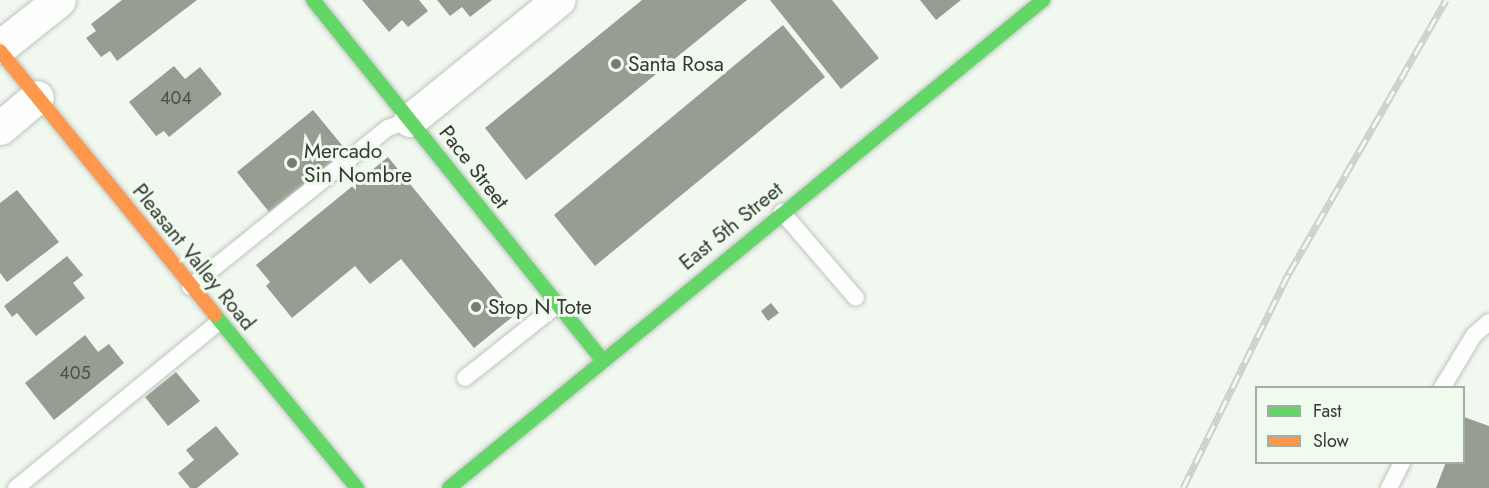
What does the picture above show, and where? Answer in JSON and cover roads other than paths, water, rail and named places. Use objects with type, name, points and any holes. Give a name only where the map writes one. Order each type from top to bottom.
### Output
[{"type":"street","points":[[0,49],[59,0]]},
{"type":"street","name":"Pace Street","points":[[313,0],[602,360]]},
{"type":"street","points":[[410,120],[558,0]]},
{"type":"street","name":"East 5th Street","points":[[448,488],[1043,0]]},
{"type":"street","name":"Pleasant Valley Road","points":[[0,49],[190,287],[357,488]]},
{"type":"street","points":[[0,128],[37,97]]},
{"type":"lane","points":[[190,287],[388,128],[410,120]]},
{"type":"lane","points":[[782,212],[856,297]]},
{"type":"lane","points":[[465,378],[557,305]]},
{"type":"lane","points":[[16,488],[219,322]]},
{"type":"lane","points":[[1443,386],[1474,335],[1489,322]]},
{"type":"lane","points":[[1389,488],[1401,464]]},
{"type":"railway","points":[[1183,488],[1289,273],[1446,0]]},
{"type":"place","name":"Santa Rosa","points":[[616,64]]},
{"type":"place","name":"Mercado Sin Nombre","points":[[292,163]]},
{"type":"place","name":"Stop N Tote","points":[[476,307]]}]
